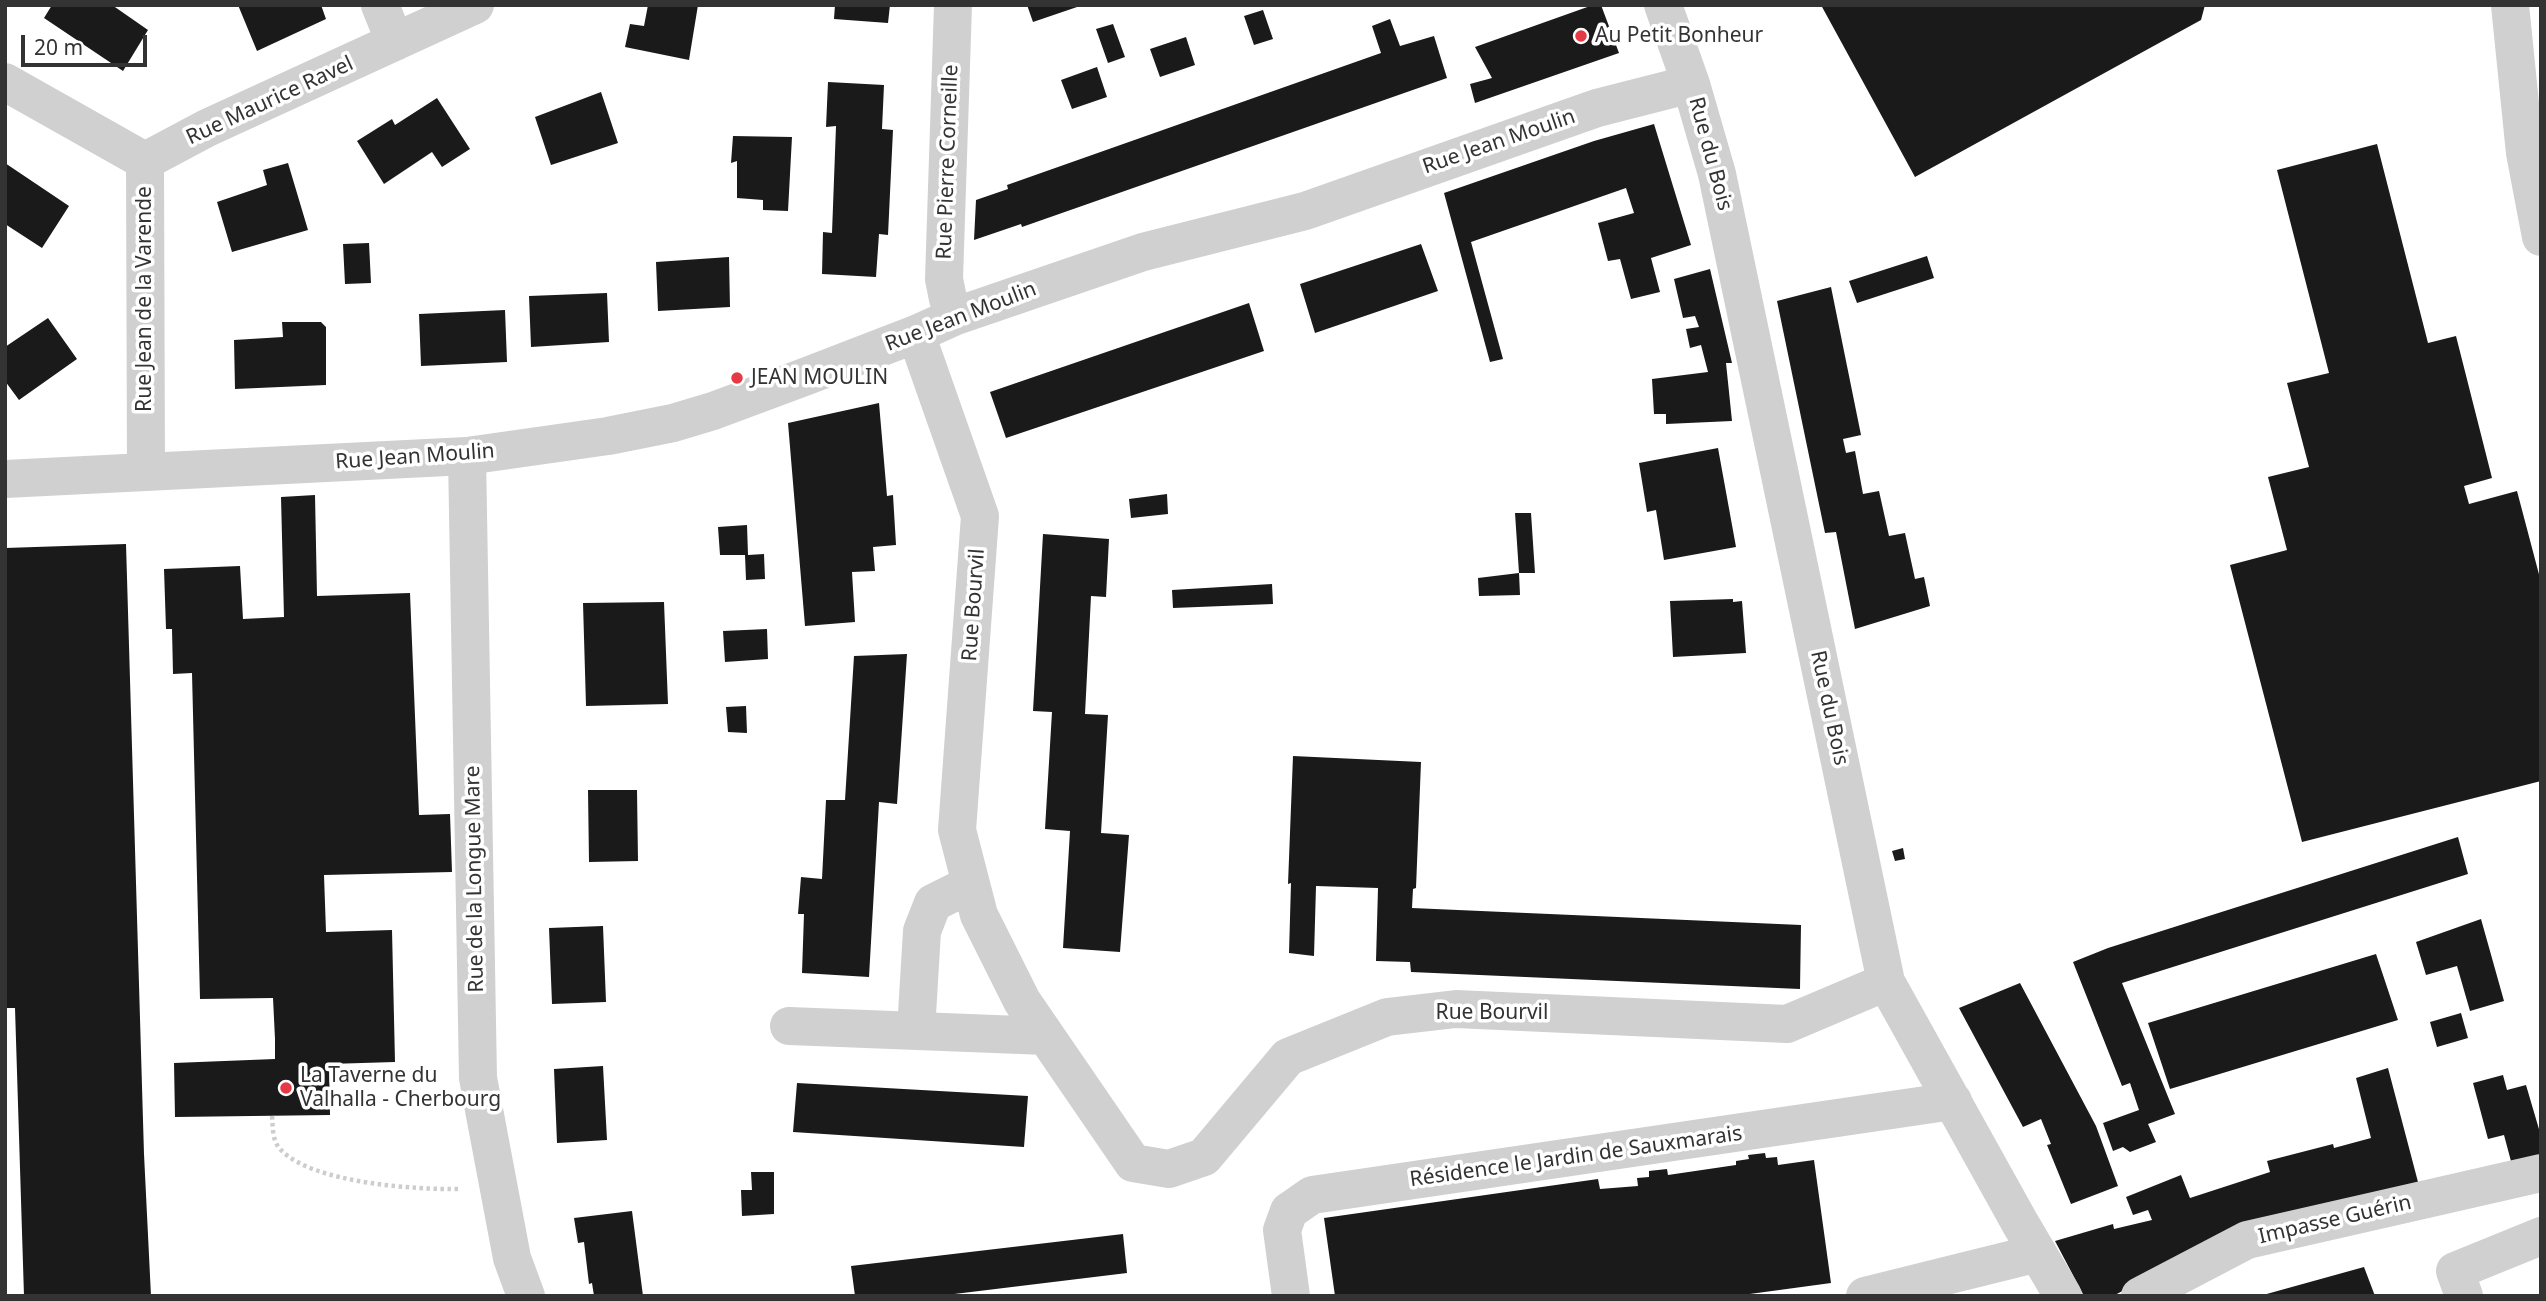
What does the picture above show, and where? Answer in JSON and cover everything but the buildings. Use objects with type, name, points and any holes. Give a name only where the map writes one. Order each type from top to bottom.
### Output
[{"type":"street","points":[[380,5],[395,42]]},
{"type":"street","name":"Rue Maurice Ravel","points":[[145,162],[207,128],[475,5]]},
{"type":"street","name":"Rue Pierre Corneille","points":[[953,5],[944,279],[948,299],[956,316]]},
{"type":"street","points":[[2510,5],[2525,153],[2541,237]]},
{"type":"street","name":"Rue du Bois","points":[[1666,7],[1720,187],[1886,982],[2063,1296]]},
{"type":"street","name":"Rue Jean de la Varende","points":[[5,82],[145,162],[146,472]]},
{"type":"street","name":"Rue Jean Moulin","points":[[5,479],[467,456],[608,436],[673,423],[713,411],[916,334],[956,316],[1143,252],[1306,211],[1597,108],[1691,84]]},
{"type":"street","name":"Rue Bourvil","points":[[916,334],[980,516],[957,830],[979,915],[1022,1002],[1133,1163],[1169,1168],[1204,1157],[1288,1058],[1328,1039],[1387,1017],[1456,1009],[1787,1024],[1886,982]]},
{"type":"street","name":"Rue de la Longue Mare","points":[[467,456],[478,1078],[512,1258],[526,1296]]},
{"type":"street","points":[[916,1031],[922,931],[933,903],[971,884]]},
{"type":"street","points":[[789,1026],[1046,1036]]},
{"type":"street","name":"Résidence le Jardin de Sauxmarais","points":[[1291,1296],[1282,1230],[1289,1211],[1312,1195],[1953,1101]]},
{"type":"street","name":"Impasse Guérin","points":[[2140,1296],[2246,1240],[2541,1172]]},
{"type":"street","points":[[2464,1296],[2455,1271],[2541,1236]]},
{"type":"street","points":[[1865,1296],[2038,1253]]},
{"type":"path","points":[[272,1116],[274,1139],[282,1152],[322,1173],[395,1186],[440,1190],[499,1189]]},
{"type":"place","name":"Au Petit Bonheur","points":[[1581,36]]},
{"type":"place","name":"JEAN MOULIN","points":[[737,378]]},
{"type":"place","name":"La Taverne du Valhalla - Cherbourg","points":[[286,1088]]}]
